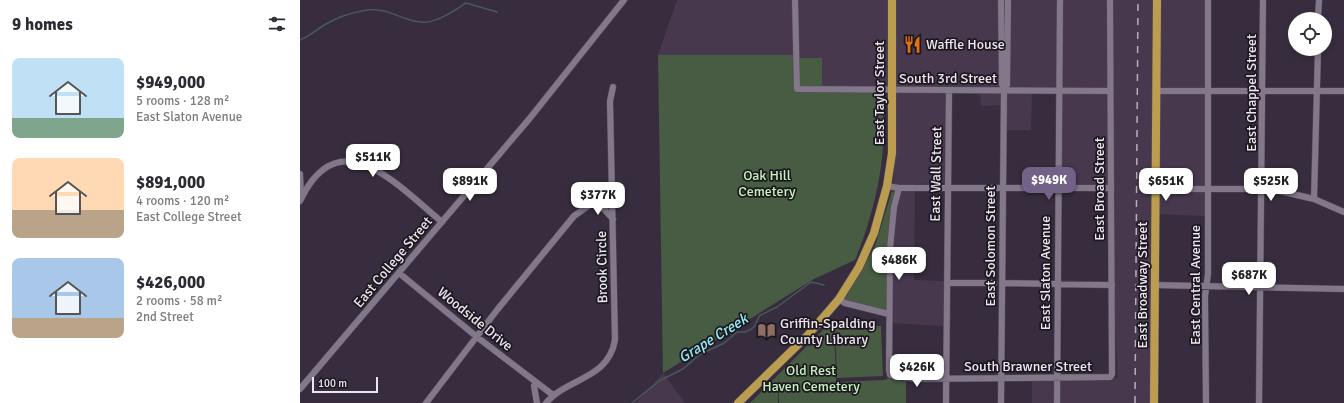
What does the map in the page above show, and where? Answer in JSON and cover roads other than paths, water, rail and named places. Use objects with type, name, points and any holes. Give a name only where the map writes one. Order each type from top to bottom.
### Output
[{"type":"main road","name":"East Taylor Street","points":[[738,403],[808,335],[839,300],[869,245],[879,220],[887,186],[892,153],[892,0]]},
{"type":"main road","name":"East Broadway Street","points":[[1154,403],[1157,0]]},
{"type":"street","name":"East College Street","points":[[300,389],[530,118],[624,0]]},
{"type":"street","name":"South 3rd Street","points":[[795,0],[797,89],[1110,90]]},
{"type":"street","name":"East Solomon Street","points":[[1001,0],[1002,84],[1004,90],[1001,403]]},
{"type":"street","name":"East Solomon Street","points":[[1004,90],[1007,85],[1008,0]]},
{"type":"street","name":"East Slaton Avenue","points":[[1056,403],[1060,0]]},
{"type":"street","name":"East Broad Street","points":[[1110,0],[1112,285],[1112,374],[1110,377]]},
{"type":"street","name":"East Central Avenue","points":[[1206,403],[1208,0]]},
{"type":"street","name":"East Chappel Street","points":[[1259,403],[1263,0]]},
{"type":"street","points":[[1318,12],[1319,0]]},
{"type":"street","points":[[1314,199],[1318,56]]},
{"type":"street","name":"Brook Circle","points":[[546,403],[553,395],[584,379],[599,369],[608,360],[613,351],[615,340],[610,101],[613,87]]},
{"type":"street","name":"East Wall Street","points":[[946,403],[949,90]]},
{"type":"street","points":[[1157,91],[1344,91]]},
{"type":"street","points":[[300,200],[319,173],[340,161],[352,160],[372,166],[442,222]]},
{"type":"street","points":[[300,174],[300,200]]},
{"type":"street","points":[[887,186],[899,188],[1111,188]]},
{"type":"street","points":[[839,300],[845,303],[889,314],[890,248],[894,207],[899,188]]},
{"type":"street","points":[[426,403],[574,216],[612,189]]},
{"type":"street","points":[[1156,189],[1262,189],[1291,192],[1314,199],[1344,212]]},
{"type":"street","points":[[593,203],[604,209],[613,219]]},
{"type":"street","name":"Woodside Drive","points":[[399,273],[477,337],[553,395]]},
{"type":"street","points":[[947,283],[994,283]]},
{"type":"street","points":[[1002,284],[1112,285]]},
{"type":"street","points":[[1154,285],[1344,289]]},
{"type":"street","name":"South Brawner Street","points":[[889,314],[890,375],[904,378],[1110,377]]},
{"type":"street","points":[[993,377],[1001,388]]},
{"type":"street","points":[[536,383],[534,386],[537,403]]},
{"type":"waterway","points":[[300,40],[336,19],[351,13],[367,10],[383,11],[412,21],[420,22],[427,22],[437,19],[466,3],[497,12]]},
{"type":"waterway","name":"Grape Creek","points":[[632,403],[659,381],[683,369],[699,355],[724,343],[737,332],[745,332],[750,330],[755,326],[759,316],[777,307],[811,282],[824,285]]},
{"type":"railway","points":[[1135,403],[1138,0]]},
{"type":"place","name":"Waffle House","points":[[913,44]]},
{"type":"place","name":"Griffin-Spalding County Library","points":[[767,331]]},
{"type":"park label","name":"Oak Hill Cemetery","points":[[767,184]]},
{"type":"park label","name":"Old Rest Haven Cemetery","points":[[811,378]]}]
